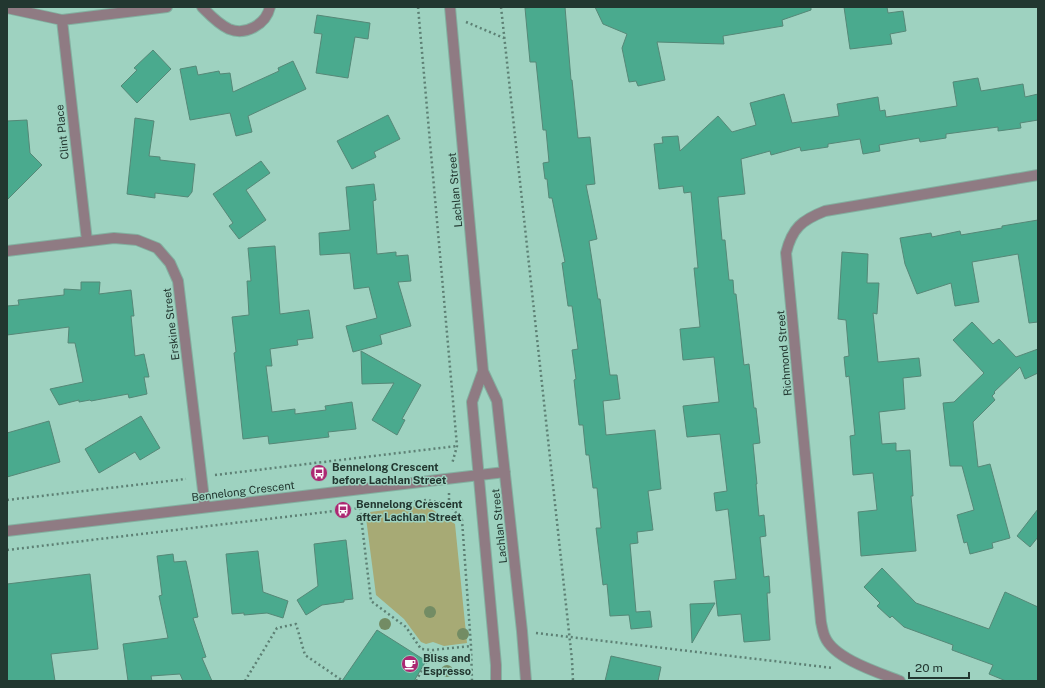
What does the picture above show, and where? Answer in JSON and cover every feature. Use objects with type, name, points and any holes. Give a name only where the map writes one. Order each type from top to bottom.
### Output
[{"type":"street","points":[[7,8],[62,20],[167,7]]},
{"type":"street","points":[[202,7],[229,29],[241,31],[252,28],[262,22],[269,12],[270,7]]},
{"type":"street","name":"Lachlan Street","points":[[450,7],[484,371],[498,402],[526,681]]},
{"type":"street","name":"Clint Place","points":[[62,20],[87,241]]},
{"type":"street","name":"Richmond Street","points":[[900,681],[849,660],[829,644],[825,637],[821,622],[786,253],[790,239],[798,226],[810,217],[825,211],[1038,175]]},
{"type":"street","name":"Erskine Street","points":[[7,251],[114,238],[137,240],[157,248],[170,264],[178,281],[205,508]]},
{"type":"street","name":"Lachlan Street","points":[[484,371],[472,402],[496,665],[496,681]]},
{"type":"street","name":"Bennelong Crescent","points":[[7,531],[505,472]]},
{"type":"path","points":[[7,500],[457,446],[418,7]]},
{"type":"path","points":[[501,7],[570,636],[573,681]]},
{"type":"path","points":[[464,21],[504,38]]},
{"type":"path","points":[[7,550],[427,500],[450,504],[462,520],[472,646],[472,681]]},
{"type":"path","points":[[360,508],[371,601],[406,627],[421,649],[433,650],[472,646]]},
{"type":"path","points":[[245,681],[278,628],[296,624],[305,655],[343,681]]},
{"type":"path","points":[[570,636],[835,668]]},
{"type":"path","points":[[416,681],[433,650]]},
{"type":"green space","points":[[425,505],[455,524],[467,643],[444,646],[433,642],[426,644],[421,642],[404,619],[376,595],[366,518],[370,512]]},
{"type":"building","points":[[565,7],[571,80],[578,138],[590,137],[595,184],[586,185],[597,239],[589,241],[598,299],[600,299],[610,375],[617,375],[620,399],[603,401],[606,435],[655,430],[661,489],[648,491],[653,530],[637,532],[638,543],[630,544],[636,612],[650,611],[652,627],[631,629],[629,615],[610,616],[607,584],[603,585],[596,528],[601,528],[597,488],[593,488],[589,455],[586,455],[583,425],[579,425],[574,380],[576,379],[572,350],[578,349],[572,306],[568,306],[562,263],[565,262],[552,198],[549,198],[547,179],[545,179],[543,163],[549,162],[546,130],[543,130],[536,62],[530,62],[525,8]]},
{"type":"building","points":[[595,7],[811,7],[811,10],[782,20],[783,26],[723,36],[724,44],[657,42],[665,80],[638,86],[636,81],[629,82],[622,48],[627,34],[603,24]]},
{"type":"building","points":[[844,7],[887,7],[888,13],[903,11],[906,31],[890,34],[892,44],[850,49]]},
{"type":"building","points":[[317,15],[370,23],[368,39],[355,37],[348,78],[316,73],[322,34],[314,33]]},
{"type":"building","points":[[153,50],[171,69],[137,103],[121,86],[137,70],[134,68]]},
{"type":"building","points":[[293,61],[306,89],[248,116],[252,132],[236,136],[230,113],[190,120],[180,69],[196,66],[198,75],[219,71],[220,74],[230,73],[233,92],[279,71],[278,68]]},
{"type":"building","points":[[978,78],[981,91],[1023,84],[1025,97],[1038,94],[1038,120],[1020,123],[1021,128],[998,131],[998,127],[946,134],[946,138],[920,142],[919,138],[879,145],[880,151],[863,154],[860,139],[828,144],[828,147],[801,151],[800,147],[771,155],[770,151],[741,159],[745,194],[718,197],[722,240],[725,240],[729,280],[733,280],[734,294],[736,294],[744,365],[749,364],[754,408],[756,408],[760,443],[753,444],[756,484],[759,516],[764,515],[766,536],[760,537],[764,577],[769,576],[770,593],[767,593],[770,640],[744,642],[741,614],[718,616],[714,581],[736,579],[728,509],[716,511],[714,493],[727,491],[720,434],[687,437],[683,406],[719,402],[714,357],[683,360],[680,329],[700,327],[694,268],[698,268],[691,192],[684,193],[683,186],[659,189],[654,144],[663,143],[662,137],[678,136],[680,151],[718,116],[732,132],[756,125],[750,103],[784,94],[792,123],[839,116],[837,104],[878,97],[880,111],[885,110],[886,117],[957,106],[953,82]]},
{"type":"building","points":[[388,115],[400,139],[374,152],[376,157],[352,169],[337,141]]},
{"type":"building","points":[[135,118],[154,121],[149,156],[160,157],[160,160],[195,164],[192,192],[188,197],[155,193],[155,198],[127,194]]},
{"type":"building","points":[[27,120],[30,153],[42,165],[7,200],[7,121]]},
{"type":"building","points":[[261,161],[270,173],[246,190],[266,220],[239,239],[229,226],[233,223],[213,194]]},
{"type":"building","points":[[374,184],[376,200],[373,201],[377,254],[396,252],[396,256],[408,255],[411,281],[398,282],[411,326],[380,335],[382,344],[353,352],[346,326],[377,318],[369,287],[354,289],[350,253],[320,255],[319,233],[350,230],[346,187]]},
{"type":"building","points":[[1038,220],[1038,322],[1029,323],[1018,254],[972,262],[979,302],[955,306],[951,283],[917,294],[905,264],[900,238],[931,233],[932,237],[960,231],[961,235]]},
{"type":"building","points":[[275,246],[280,314],[309,310],[313,338],[297,340],[298,345],[270,349],[272,366],[266,366],[272,412],[295,409],[295,414],[326,410],[325,406],[352,402],[356,429],[328,432],[329,437],[269,444],[268,436],[243,439],[234,353],[236,352],[232,317],[249,315],[247,281],[251,281],[248,248]]},
{"type":"building","points":[[842,252],[868,254],[867,283],[879,283],[877,314],[873,313],[878,362],[919,358],[921,376],[903,378],[905,409],[879,412],[882,444],[896,443],[896,451],[910,450],[913,496],[911,496],[916,551],[861,556],[858,512],[877,510],[873,473],[853,475],[850,436],[855,435],[849,376],[846,377],[844,357],[849,356],[846,320],[838,319]]},
{"type":"building","points":[[81,282],[100,282],[99,294],[131,290],[134,316],[131,316],[135,356],[144,354],[149,377],[144,377],[147,394],[129,398],[128,394],[91,401],[79,402],[79,400],[59,405],[50,389],[83,382],[75,343],[68,343],[69,327],[7,335],[7,306],[19,305],[18,300],[64,295],[64,289],[81,290]]},
{"type":"building","points":[[972,322],[993,344],[999,339],[1016,357],[1038,349],[1038,373],[1025,379],[1020,367],[994,392],[995,393],[992,396],[995,400],[973,422],[978,467],[990,464],[1010,538],[992,543],[993,548],[970,554],[967,542],[964,543],[957,515],[974,510],[962,466],[950,466],[943,403],[954,402],[984,373],[953,340]]},
{"type":"building","points":[[361,351],[421,385],[402,419],[405,420],[397,435],[372,420],[394,383],[362,384]]},
{"type":"building","points":[[141,416],[160,448],[140,460],[135,452],[99,473],[85,449]]},
{"type":"building","points":[[49,421],[60,462],[7,477],[7,433]]},
{"type":"building","points":[[1038,509],[1038,537],[1030,547],[1017,536]]},
{"type":"building","points":[[346,540],[353,599],[344,600],[344,602],[322,605],[306,615],[297,600],[318,586],[314,544]]},
{"type":"building","points":[[258,551],[263,592],[288,601],[283,618],[267,613],[244,615],[244,613],[232,614],[226,554]]},
{"type":"building","points":[[173,554],[174,562],[186,561],[198,617],[193,618],[206,657],[202,658],[212,681],[183,681],[180,674],[151,676],[152,681],[128,681],[123,644],[168,638],[159,596],[162,595],[157,556]]},
{"type":"building","points":[[882,568],[916,603],[989,629],[1005,592],[1038,607],[1038,681],[1006,681],[989,674],[993,665],[952,650],[953,645],[904,627],[892,616],[890,618],[877,606],[880,603],[864,587]]},
{"type":"building","points":[[90,574],[98,649],[51,654],[55,681],[7,681],[7,584]]},
{"type":"building","points":[[715,603],[692,643],[690,604]]},
{"type":"building","points":[[377,630],[426,661],[414,681],[342,681]]},
{"type":"building","points":[[611,656],[661,667],[658,681],[605,681]]},
{"type":"place","name":"Bennelong Crescent before Lachlan Street","points":[[319,473]]},
{"type":"place","name":"Bennelong Crescent after Lachlan Street","points":[[343,510]]},
{"type":"place","name":"Bliss and Espresso","points":[[410,664]]}]
